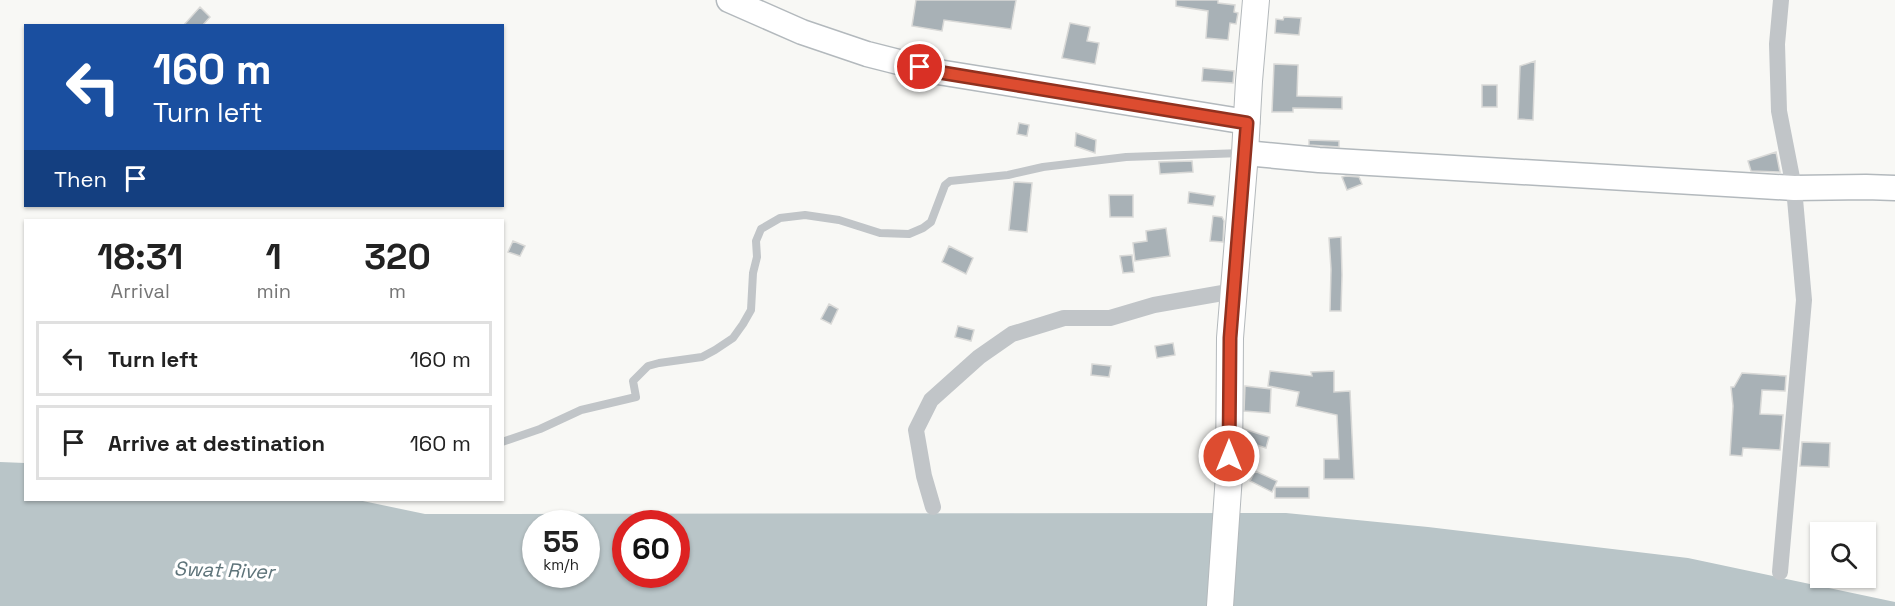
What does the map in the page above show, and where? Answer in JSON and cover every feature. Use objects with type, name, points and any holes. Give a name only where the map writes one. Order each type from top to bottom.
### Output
[{"type":"main road","points":[[729,0],[802,32],[856,51],[938,72],[1247,123]]},
{"type":"main road","points":[[1220,606],[1229,475],[1230,338],[1256,0]]},
{"type":"main road","points":[[1245,153],[1318,160],[1794,188],[1895,188]]},
{"type":"street","points":[[1780,572],[1804,300],[1794,188],[1779,111],[1777,44],[1781,0]]},
{"type":"street","points":[[933,507],[924,476],[916,430],[931,400],[979,357],[1012,334],[1064,318],[1110,318],[1154,305],[1234,291]]},
{"type":"lane","points":[[504,441],[540,429],[581,410],[636,397],[633,381],[648,366],[702,357],[733,338],[751,309],[753,273],[757,257],[756,241],[761,229],[780,218],[804,215],[839,220],[880,233],[909,234],[931,222],[945,184],[950,181],[1008,175],[1043,167],[1126,157],[1245,153]]},
{"type":"water","name":"Swat River","points":[[0,462],[24,463],[24,501],[363,501],[425,514],[522,514],[522,588],[600,588],[600,514],[612,514],[612,588],[690,588],[690,514],[1286,513],[1428,527],[1688,558],[1810,584],[1810,588],[1829,588],[1895,602],[1895,606],[0,606]]},
{"type":"building","points":[[916,0],[1016,0],[1011,29],[944,20],[942,31],[912,26]]},
{"type":"building","points":[[1176,0],[1218,0],[1218,3],[1235,5],[1234,12],[1238,13],[1236,24],[1230,23],[1228,40],[1206,38],[1208,11],[1176,6]]},
{"type":"building","points":[[200,7],[210,17],[204,24],[185,24]]},
{"type":"building","points":[[1284,17],[1301,18],[1299,35],[1275,33],[1276,19],[1283,20]]},
{"type":"building","points":[[1070,23],[1090,27],[1087,41],[1099,43],[1095,64],[1062,58]]},
{"type":"building","points":[[1535,61],[1533,120],[1518,119],[1520,66]]},
{"type":"building","points":[[1274,64],[1298,65],[1297,96],[1342,97],[1342,109],[1293,108],[1293,112],[1272,112]]},
{"type":"building","points":[[1203,68],[1234,71],[1233,83],[1202,81]]},
{"type":"building","points":[[1482,85],[1497,85],[1497,107],[1482,107]]},
{"type":"building","points":[[1019,123],[1029,125],[1027,136],[1017,134]]},
{"type":"building","points":[[1076,133],[1096,140],[1095,153],[1075,146]]},
{"type":"building","points":[[1309,140],[1339,141],[1339,147],[1309,145]]},
{"type":"building","points":[[1776,152],[1780,172],[1751,171],[1748,161]]},
{"type":"building","points":[[1192,161],[1193,172],[1160,174],[1159,162]]},
{"type":"building","points":[[1342,177],[1359,177],[1362,184],[1347,190]]},
{"type":"building","points":[[1014,182],[1032,183],[1027,232],[1009,230]]},
{"type":"building","points":[[1189,192],[1215,196],[1213,206],[1188,203]]},
{"type":"building","points":[[1109,195],[1133,195],[1133,217],[1110,217]]},
{"type":"building","points":[[1213,216],[1222,217],[1224,221],[1223,242],[1210,241]]},
{"type":"building","points":[[1166,228],[1170,256],[1135,261],[1133,243],[1147,241],[1146,231]]},
{"type":"building","points":[[1341,237],[1341,311],[1330,311],[1329,238]]},
{"type":"building","points":[[513,241],[525,246],[520,256],[508,252]]},
{"type":"building","points":[[949,246],[973,258],[966,274],[942,262]]},
{"type":"building","points":[[1132,255],[1134,272],[1123,273],[1120,256]]},
{"type":"building","points":[[829,304],[838,309],[831,324],[821,319]]},
{"type":"building","points":[[958,326],[974,330],[971,341],[955,337]]},
{"type":"building","points":[[1173,343],[1175,355],[1157,358],[1155,346]]},
{"type":"building","points":[[1092,364],[1111,366],[1109,377],[1091,375]]},
{"type":"building","points":[[1270,371],[1312,376],[1311,372],[1334,371],[1334,392],[1350,391],[1354,479],[1324,479],[1324,459],[1339,459],[1337,415],[1296,406],[1299,392],[1268,386]]},
{"type":"building","points":[[1742,373],[1786,376],[1785,391],[1762,390],[1760,414],[1783,415],[1780,450],[1743,448],[1742,456],[1730,455],[1733,406],[1731,387],[1734,387]]},
{"type":"building","points":[[1245,386],[1271,389],[1270,413],[1244,411]]},
{"type":"building","points":[[1244,429],[1269,437],[1266,448],[1244,441]]},
{"type":"building","points":[[1802,442],[1830,443],[1829,467],[1800,466]]},
{"type":"building","points":[[1255,471],[1277,481],[1272,492],[1250,481]]},
{"type":"building","points":[[1275,487],[1309,487],[1309,498],[1275,498]]},
{"type":"route","points":[[920,67],[938,72],[1247,123],[1230,338],[1229,456]]}]
